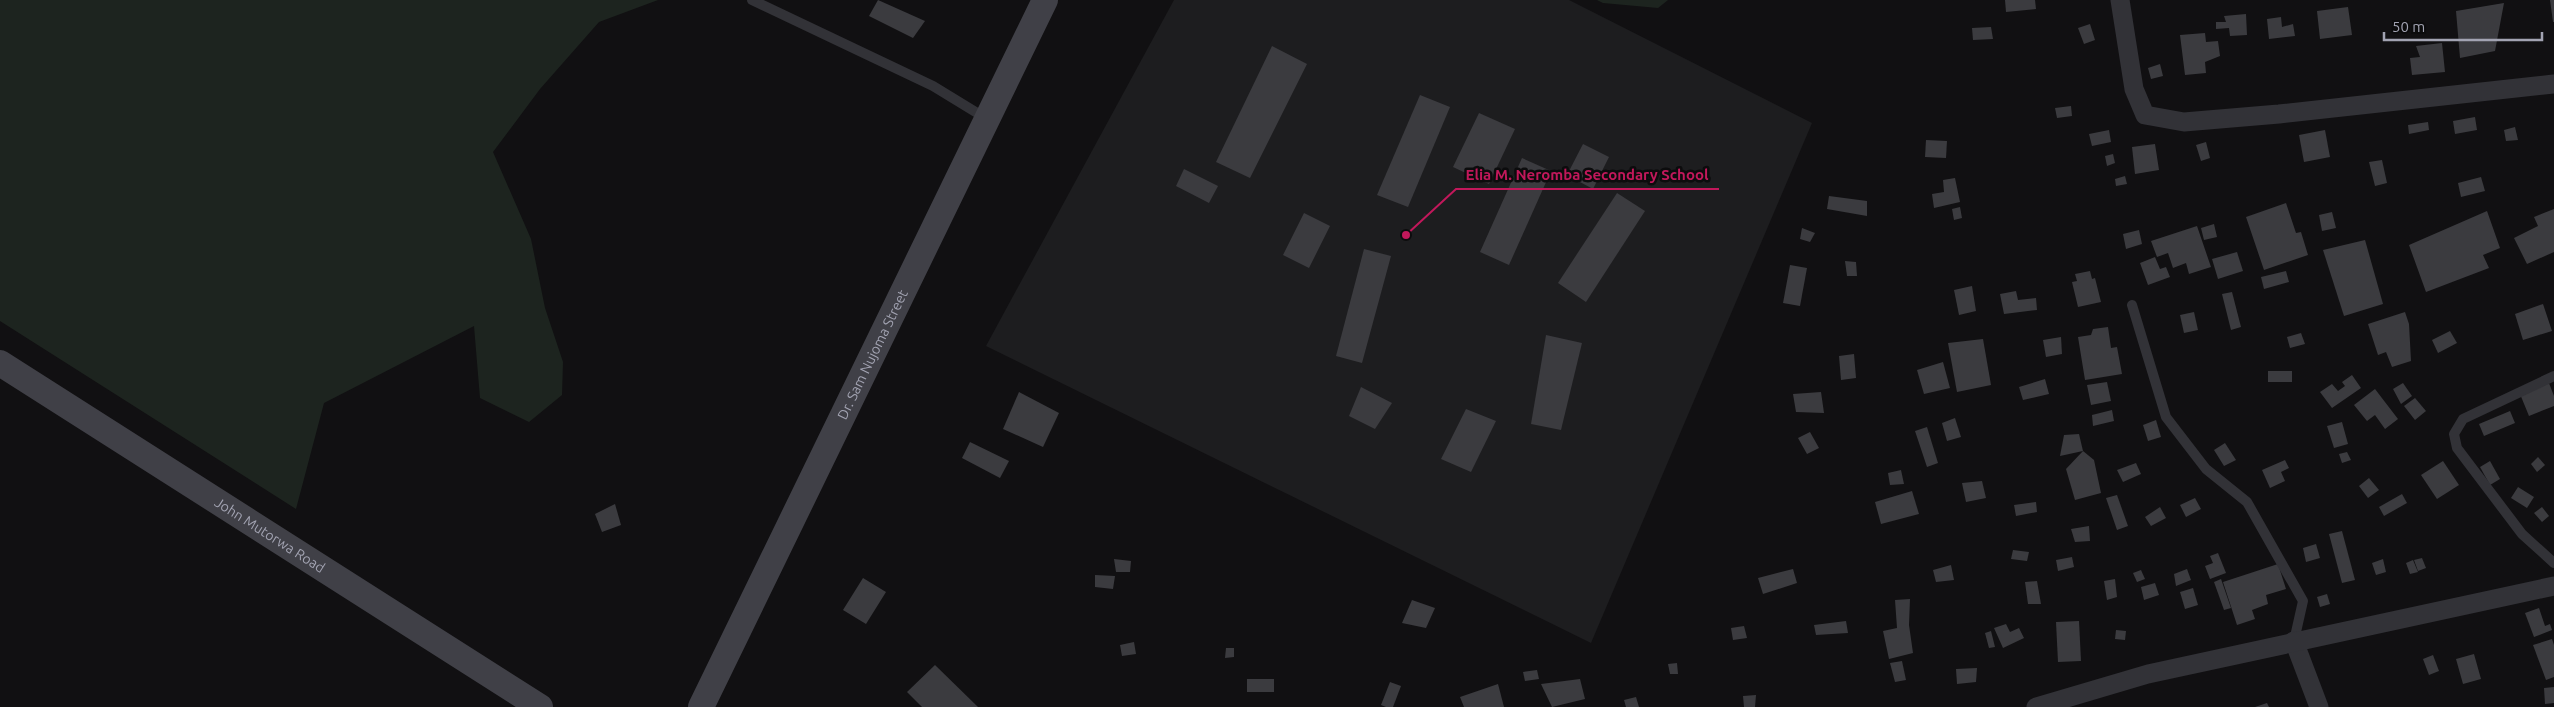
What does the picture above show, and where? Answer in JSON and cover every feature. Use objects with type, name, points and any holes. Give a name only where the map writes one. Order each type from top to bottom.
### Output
[{"type":"street","name":"Dr. Sam Nujoma Street","points":[[701,707],[1045,0]]},
{"type":"street","points":[[2120,0],[2134,89],[2145,115],[2184,122],[2279,114],[2554,84]]},
{"type":"street","name":"John Mutorwa Road","points":[[0,363],[515,696],[540,707]]},
{"type":"street","points":[[2036,707],[2148,674],[2554,586]]},
{"type":"street","points":[[2294,641],[2319,707]]},
{"type":"lane","points":[[752,0],[933,86],[988,120]]},
{"type":"lane","points":[[2132,305],[2166,417],[2206,469],[2247,502],[2303,601],[2294,641]]},
{"type":"lane","points":[[2554,376],[2463,419],[2454,434],[2458,448],[2522,534],[2554,563]]},
{"type":"shaded area","points":[[0,0],[658,0],[599,22],[540,89],[493,152],[531,239],[545,308],[563,362],[562,395],[529,422],[480,398],[474,326],[324,403],[296,509],[0,321]]},
{"type":"shaded area","points":[[1174,0],[1569,0],[1812,123],[1591,643],[986,346]]},
{"type":"shaded area","points":[[1597,0],[1668,0],[1658,8],[1603,3]]},
{"type":"building","points":[[878,0],[925,21],[913,38],[869,16]]},
{"type":"building","points":[[2005,0],[2035,0],[2036,9],[2006,12]]},
{"type":"building","points":[[2550,0],[2554,0],[2554,22],[2553,22]]},
{"type":"building","points":[[2504,3],[2495,51],[2460,58],[2456,11]]},
{"type":"building","points":[[2348,7],[2352,35],[2320,39],[2317,11]]},
{"type":"building","points":[[2246,14],[2247,35],[2230,36],[2229,28],[2216,29],[2216,22],[2226,22],[2224,16]]},
{"type":"building","points":[[2281,17],[2282,27],[2293,24],[2295,36],[2269,39],[2267,19]]},
{"type":"building","points":[[2090,24],[2095,40],[2084,44],[2078,28]]},
{"type":"building","points":[[1991,27],[1993,39],[1973,40],[1972,28]]},
{"type":"building","points":[[2205,33],[2206,42],[2218,41],[2220,56],[2205,62],[2206,73],[2185,75],[2180,35]]},
{"type":"building","points":[[2442,43],[2445,72],[2412,75],[2410,58],[2420,57],[2416,46]]},
{"type":"building","points":[[1272,46],[1307,64],[1250,178],[1216,162]]},
{"type":"building","points":[[2160,64],[2163,76],[2151,79],[2148,68]]},
{"type":"building","points":[[1420,95],[1450,107],[1408,207],[1377,195]]},
{"type":"building","points":[[2071,106],[2072,116],[2057,118],[2055,108]]},
{"type":"building","points":[[1479,113],[1515,129],[1489,184],[1453,167]]},
{"type":"building","points":[[2475,117],[2477,130],[2455,134],[2453,121]]},
{"type":"building","points":[[2428,122],[2429,130],[2409,134],[2408,125]]},
{"type":"building","points":[[2515,127],[2518,140],[2506,141],[2504,130]]},
{"type":"building","points":[[2109,130],[2111,142],[2092,146],[2089,134]]},
{"type":"building","points":[[2325,130],[2330,157],[2304,162],[2299,135]]},
{"type":"building","points":[[1926,140],[1947,141],[1946,158],[1925,157]]},
{"type":"building","points":[[2206,142],[2210,158],[2201,161],[2196,145]]},
{"type":"building","points":[[1583,144],[1609,157],[1593,189],[1567,175]]},
{"type":"building","points":[[2155,144],[2159,170],[2135,174],[2132,147]]},
{"type":"building","points":[[2113,154],[2115,163],[2107,166],[2105,156]]},
{"type":"building","points":[[1522,158],[1551,171],[1509,265],[1480,252]]},
{"type":"building","points":[[2382,160],[2387,183],[2375,186],[2369,162]]},
{"type":"building","points":[[1184,169],[1218,186],[1209,203],[1176,186]]},
{"type":"building","points":[[2125,176],[2127,184],[2116,186],[2115,179]]},
{"type":"building","points":[[2481,177],[2485,191],[2461,197],[2458,183]]},
{"type":"building","points":[[1955,178],[1960,202],[1934,208],[1932,194],[1944,192],[1943,180]]},
{"type":"building","points":[[1617,193],[1645,211],[1586,302],[1558,283]]},
{"type":"building","points":[[1829,196],[1867,201],[1867,216],[1827,209]]},
{"type":"building","points":[[2286,203],[2296,233],[2301,232],[2308,255],[2264,270],[2246,217]]},
{"type":"building","points":[[1960,207],[1962,218],[1954,220],[1952,209]]},
{"type":"building","points":[[2554,209],[2554,252],[2527,264],[2514,238],[2538,226],[2534,217]]},
{"type":"building","points":[[2487,211],[2500,248],[2483,255],[2489,268],[2426,292],[2409,245]]},
{"type":"building","points":[[2332,212],[2336,228],[2322,231],[2319,215]]},
{"type":"building","points":[[1304,213],[1330,226],[1309,268],[1283,255]]},
{"type":"building","points":[[2214,224],[2217,237],[2204,240],[2201,228]]},
{"type":"building","points":[[2197,226],[2211,267],[2189,274],[2186,263],[2173,268],[2168,253],[2157,257],[2151,241]]},
{"type":"building","points":[[1802,228],[1815,233],[1810,242],[1800,239]]},
{"type":"building","points":[[2139,230],[2142,244],[2126,249],[2123,234]]},
{"type":"building","points":[[2365,240],[2383,304],[2344,316],[2323,250]]},
{"type":"building","points":[[1364,249],[1391,256],[1362,363],[1336,356]]},
{"type":"building","points":[[2237,252],[2243,271],[2218,279],[2212,259]]},
{"type":"building","points":[[2155,257],[2160,269],[2166,267],[2170,277],[2148,285],[2140,263]]},
{"type":"building","points":[[1845,261],[1856,262],[1857,276],[1847,276]]},
{"type":"building","points":[[1790,265],[1807,268],[1800,306],[1783,303]]},
{"type":"building","points":[[2090,271],[2092,279],[2095,278],[2101,302],[2078,307],[2072,282],[2077,281],[2075,274]]},
{"type":"building","points":[[2286,271],[2289,282],[2264,289],[2261,277]]},
{"type":"building","points":[[1972,286],[1976,311],[1959,315],[1954,290]]},
{"type":"building","points":[[2016,291],[2018,300],[2036,298],[2037,310],[2004,314],[2000,294]]},
{"type":"building","points":[[2232,292],[2241,327],[2231,330],[2222,294]]},
{"type":"building","points":[[2543,304],[2552,331],[2523,340],[2515,314]]},
{"type":"building","points":[[2194,312],[2198,330],[2184,333],[2180,315]]},
{"type":"building","points":[[2405,312],[2409,324],[2411,361],[2392,367],[2386,352],[2378,355],[2368,324]]},
{"type":"building","points":[[2108,327],[2111,348],[2117,347],[2122,374],[2085,380],[2078,337],[2091,335],[2093,329]]},
{"type":"building","points":[[2450,331],[2457,343],[2438,353],[2432,340]]},
{"type":"building","points":[[2301,333],[2305,344],[2290,348],[2287,337]]},
{"type":"building","points":[[1546,335],[1582,343],[1561,430],[1531,424]]},
{"type":"building","points":[[2061,337],[2062,354],[2046,357],[2043,340]]},
{"type":"building","points":[[1983,339],[1991,385],[1957,392],[1948,343]]},
{"type":"building","points":[[1854,354],[1856,378],[1841,380],[1839,356]]},
{"type":"building","points":[[1943,362],[1950,388],[1924,394],[1917,370]]},
{"type":"building","points":[[2268,371],[2292,371],[2292,382],[2268,382]]},
{"type":"building","points":[[2352,375],[2361,388],[2332,408],[2320,392],[2332,384],[2338,391],[2345,386],[2342,382]]},
{"type":"building","points":[[2045,379],[2049,394],[2023,400],[2019,387]]},
{"type":"building","points":[[2107,382],[2111,401],[2091,405],[2087,385]]},
{"type":"building","points":[[2403,383],[2412,396],[2401,404],[2393,389]]},
{"type":"building","points":[[2549,383],[2554,396],[2554,406],[2529,416],[2520,394]]},
{"type":"building","points":[[1361,387],[1392,403],[1375,429],[1349,416]]},
{"type":"building","points":[[2375,389],[2398,419],[2385,429],[2375,415],[2367,421],[2354,405]]},
{"type":"building","points":[[1019,392],[1059,413],[1043,447],[1003,429]]},
{"type":"building","points":[[1821,392],[1824,413],[1796,412],[1793,394]]},
{"type":"building","points":[[2415,398],[2426,411],[2415,420],[2404,406]]},
{"type":"building","points":[[1466,409],[1496,421],[1471,472],[1441,459]]},
{"type":"building","points":[[2112,410],[2114,421],[2093,426],[2092,415]]},
{"type":"building","points":[[2510,411],[2515,423],[2484,436],[2479,424]]},
{"type":"building","points":[[1955,418],[1961,437],[1947,441],[1942,423]]},
{"type":"building","points":[[2156,420],[2161,437],[2148,441],[2143,425]]},
{"type":"building","points":[[2342,422],[2348,444],[2334,448],[2327,426]]},
{"type":"building","points":[[1927,427],[1938,463],[1927,467],[1915,431]]},
{"type":"building","points":[[1810,432],[1819,448],[1807,454],[1798,438]]},
{"type":"building","points":[[2079,434],[2083,451],[2060,456],[2064,435]]},
{"type":"building","points":[[970,442],[1009,461],[1000,478],[962,458]]},
{"type":"building","points":[[2225,443],[2236,460],[2224,466],[2214,450]]},
{"type":"building","points":[[2083,451],[2094,460],[2101,493],[2075,500],[2066,469]]},
{"type":"building","points":[[2347,452],[2351,460],[2342,463],[2339,454]]},
{"type":"building","points":[[2538,457],[2545,465],[2537,472],[2531,464]]},
{"type":"building","points":[[2285,460],[2289,468],[2281,472],[2285,481],[2270,488],[2262,470]]},
{"type":"building","points":[[2443,461],[2459,485],[2437,499],[2421,475]]},
{"type":"building","points":[[2490,461],[2500,479],[2490,485],[2480,467]]},
{"type":"building","points":[[2136,463],[2141,474],[2123,482],[2117,470]]},
{"type":"building","points":[[1901,470],[1904,484],[1890,485],[1888,473]]},
{"type":"building","points":[[2369,478],[2379,490],[2368,498],[2359,486]]},
{"type":"building","points":[[1982,481],[1986,498],[1966,502],[1962,483]]},
{"type":"building","points":[[2518,487],[2534,497],[2527,508],[2511,498]]},
{"type":"building","points":[[1912,491],[1919,514],[1881,524],[1875,502]]},
{"type":"building","points":[[2402,494],[2407,503],[2384,516],[2379,507]]},
{"type":"building","points":[[2117,495],[2128,526],[2117,530],[2106,498]]},
{"type":"building","points":[[2195,498],[2201,509],[2186,517],[2180,505]]},
{"type":"building","points":[[2036,502],[2037,512],[2016,516],[2014,505]]},
{"type":"building","points":[[615,504],[621,525],[602,532],[595,514]]},
{"type":"building","points":[[2160,507],[2166,518],[2151,526],[2145,517]]},
{"type":"building","points":[[2542,507],[2549,516],[2542,522],[2534,513]]},
{"type":"building","points":[[2089,526],[2090,541],[2075,542],[2071,529]]},
{"type":"building","points":[[2342,531],[2355,580],[2342,583],[2329,534]]},
{"type":"building","points":[[2316,544],[2320,558],[2306,562],[2303,548]]},
{"type":"building","points":[[2013,550],[2029,552],[2027,561],[2011,559]]},
{"type":"building","points":[[2218,553],[2226,573],[2210,579],[2205,566],[2213,563],[2210,556]]},
{"type":"building","points":[[2072,557],[2074,567],[2058,571],[2056,560]]},
{"type":"building","points":[[2422,558],[2426,568],[2418,571],[2414,560]]},
{"type":"building","points":[[1114,559],[1131,561],[1130,572],[1116,572]]},
{"type":"building","points":[[2383,559],[2386,572],[2376,575],[2372,563]]},
{"type":"building","points":[[2413,560],[2418,572],[2410,574],[2406,563]]},
{"type":"building","points":[[2278,564],[2286,589],[2266,595],[2268,604],[2252,610],[2255,619],[2237,625],[2223,582]]},
{"type":"building","points":[[1951,565],[1954,580],[1936,582],[1933,570]]},
{"type":"building","points":[[1793,569],[1797,583],[1763,594],[1758,578]]},
{"type":"building","points":[[2187,569],[2191,580],[2176,586],[2174,574]]},
{"type":"building","points":[[2141,570],[2145,579],[2137,582],[2133,573]]},
{"type":"building","points":[[1095,575],[1115,576],[1113,589],[1095,587]]},
{"type":"building","points":[[863,578],[886,592],[866,624],[843,610]]},
{"type":"building","points":[[2115,579],[2117,597],[2107,600],[2104,581]]},
{"type":"building","points":[[2221,579],[2231,608],[2224,610],[2214,582]]},
{"type":"building","points":[[2037,581],[2041,604],[2028,604],[2025,582]]},
{"type":"building","points":[[2155,583],[2159,595],[2144,600],[2141,587]]},
{"type":"building","points":[[2193,588],[2198,605],[2185,609],[2180,592]]},
{"type":"building","points":[[2327,594],[2330,604],[2320,607],[2317,597]]},
{"type":"building","points":[[1910,599],[1909,625],[1913,653],[1889,659],[1883,631],[1897,628],[1895,600]]},
{"type":"building","points":[[1412,600],[1435,608],[1426,628],[1402,623]]},
{"type":"building","points":[[2539,608],[2545,626],[2550,624],[2552,630],[2534,637],[2525,613]]},
{"type":"building","points":[[1846,621],[1848,633],[1816,635],[1814,625]]},
{"type":"building","points":[[2079,621],[2081,661],[2058,662],[2056,622]]},
{"type":"building","points":[[2006,624],[2010,632],[2019,628],[2024,638],[2003,648],[1994,628]]},
{"type":"building","points":[[1744,626],[1747,638],[1733,640],[1731,628]]},
{"type":"building","points":[[2116,630],[2126,631],[2125,640],[2115,639]]},
{"type":"building","points":[[1991,631],[1995,647],[1989,648],[1985,633]]},
{"type":"building","points":[[2552,639],[2554,645],[2554,677],[2546,680],[2533,645]]},
{"type":"building","points":[[1134,642],[1136,654],[1122,656],[1120,645]]},
{"type":"building","points":[[1226,648],[1234,648],[1234,657],[1225,658]]},
{"type":"building","points":[[2474,654],[2481,679],[2463,684],[2456,659]]},
{"type":"building","points":[[2433,655],[2439,671],[2429,675],[2423,659]]},
{"type":"building","points":[[1902,661],[1906,680],[1895,682],[1890,663]]},
{"type":"building","points":[[1677,663],[1678,674],[1670,674],[1668,664]]},
{"type":"building","points":[[935,665],[978,707],[922,707],[907,692]]},
{"type":"building","points":[[1977,668],[1976,682],[1957,684],[1956,669]]},
{"type":"building","points":[[1537,670],[1539,679],[1525,681],[1523,672]]},
{"type":"building","points":[[1247,679],[1274,679],[1274,692],[1247,692]]},
{"type":"building","points":[[1580,679],[1585,699],[1552,707],[1541,684]]},
{"type":"building","points":[[1390,682],[1401,686],[1393,707],[1386,707],[1381,705]]},
{"type":"building","points":[[1498,684],[1504,707],[1464,707],[1460,697]]},
{"type":"building","points":[[2554,687],[2554,703],[2545,704],[2544,688]]},
{"type":"building","points":[[1756,695],[1755,707],[1744,707],[1743,696]]},
{"type":"building","points":[[1636,697],[1639,707],[1626,707],[1624,700]]},
{"type":"building","points":[[2267,703],[2269,707],[2255,707]]},
{"type":"place","name":"Elia M. Neromba Secondary School","points":[[1406,235]]}]
